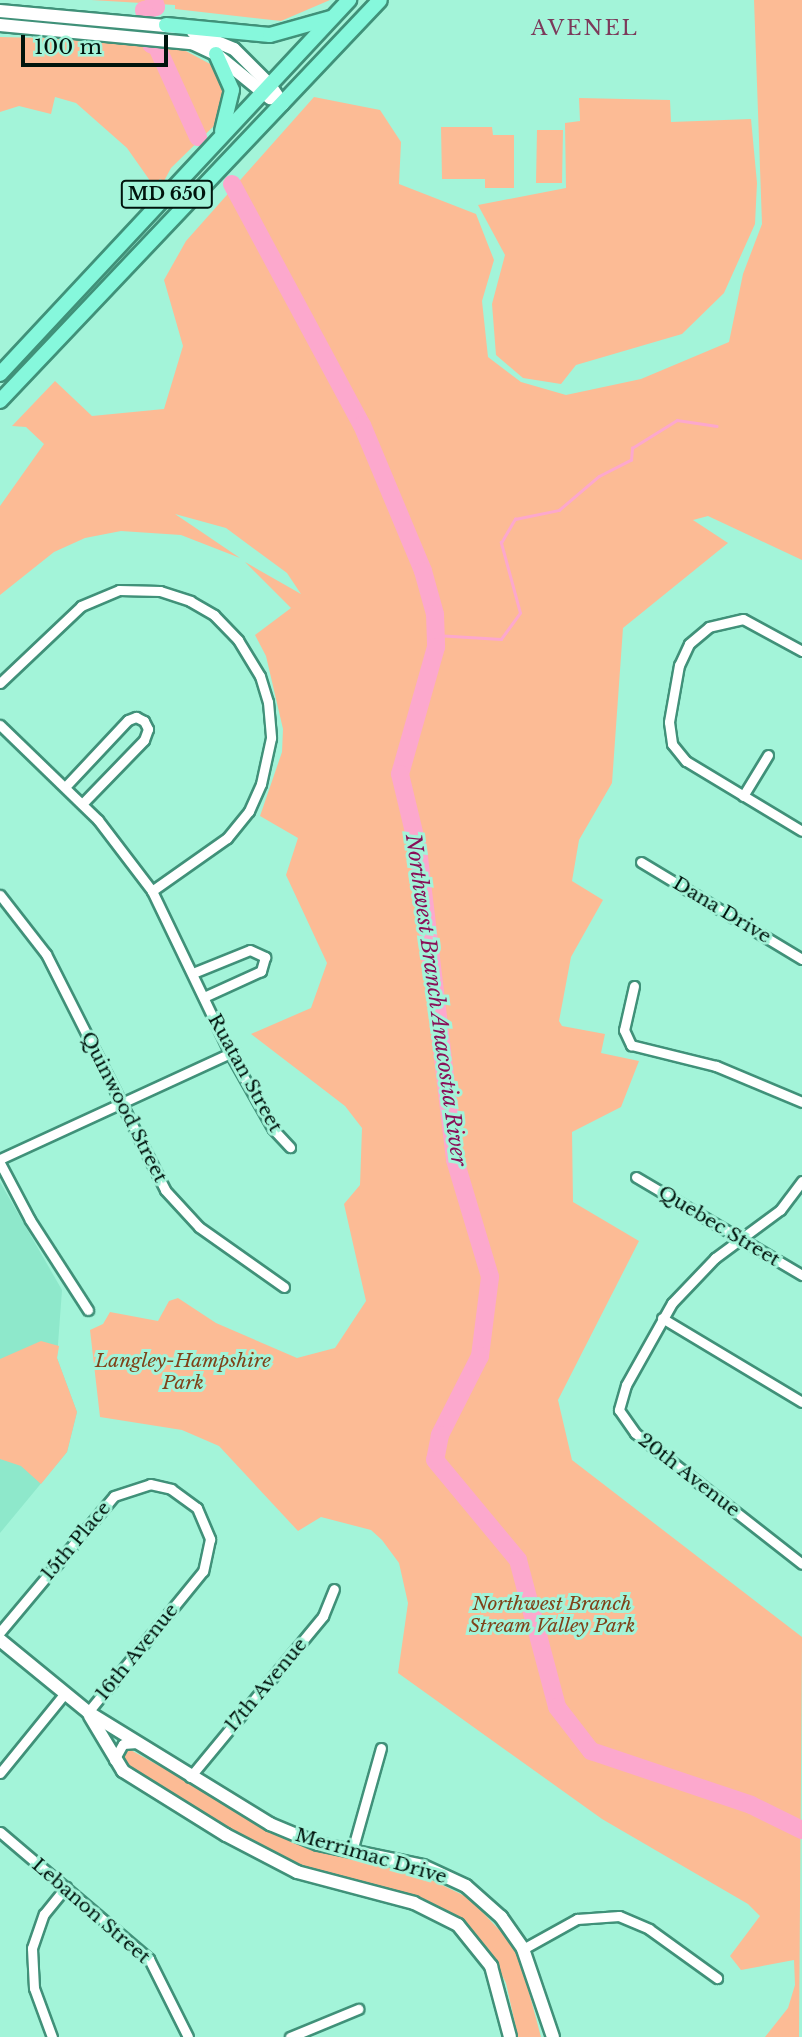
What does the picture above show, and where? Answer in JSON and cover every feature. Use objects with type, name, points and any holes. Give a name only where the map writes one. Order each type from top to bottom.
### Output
[{"type":"main road","name":"MD 650","points":[[0,374],[349,0]]},
{"type":"main road","name":"MD 650","points":[[2,395],[380,0]]},
{"type":"main road","points":[[167,32],[270,35],[335,16]]},
{"type":"main road","points":[[216,54],[229,76],[232,102],[217,141]]},
{"type":"street","points":[[0,11],[140,22],[216,54],[283,104]]},
{"type":"street","points":[[0,25],[143,36],[167,32],[219,41],[250,62],[266,89]]},
{"type":"street","points":[[0,683],[81,606],[97,597],[136,589],[190,601],[232,633],[266,690],[269,752],[249,811],[227,838],[152,891]]},
{"type":"street","points":[[802,651],[750,621],[731,619],[699,634],[679,665],[669,722],[677,753],[802,831]]},
{"type":"street","points":[[65,788],[128,720],[136,717],[144,721],[148,729],[145,740],[82,804]]},
{"type":"street","name":"Ruatan Street","points":[[0,725],[82,804],[152,891],[194,973],[230,1053],[273,1129],[290,1147]]},
{"type":"street","points":[[743,796],[768,755]]},
{"type":"street","name":"Dana Drive","points":[[641,862],[802,959]]},
{"type":"street","name":"Quinwood Street","points":[[0,895],[46,954],[149,1164],[174,1201],[227,1250],[284,1287]]},
{"type":"street","name":"Ruatan Street","points":[[194,973],[250,950],[264,957],[261,971],[204,997]]},
{"type":"street","points":[[634,986],[624,1030],[631,1045],[716,1066],[802,1102]]},
{"type":"street","points":[[88,1310],[30,1220],[0,1161],[230,1053]]},
{"type":"street","name":"Quebec Street","points":[[636,1177],[802,1275]]},
{"type":"street","name":"20th Avenue","points":[[802,1181],[780,1210],[740,1238],[685,1287],[662,1318],[626,1385],[622,1418],[802,1564]]},
{"type":"street","points":[[662,1318],[802,1402]]},
{"type":"street","name":"15th Place","points":[[0,1632],[108,1502],[139,1485],[171,1489],[203,1517],[210,1539],[207,1562],[187,1591]]},
{"type":"street","name":"17th Avenue","points":[[190,1777],[323,1616],[334,1589]]},
{"type":"street","name":"16th Avenue","points":[[88,1712],[187,1591]]},
{"type":"street","name":"Merrimac Drive","points":[[0,1640],[88,1712],[190,1777],[285,1831],[352,1851],[423,1866],[455,1879],[490,1906],[523,1949],[547,2037]]},
{"type":"street","points":[[0,1773],[65,1693]]},
{"type":"street","name":"Merrimac Drive","points":[[88,1712],[114,1760],[138,1783],[279,1864],[311,1878],[414,1903],[449,1919],[475,1942],[491,1966],[508,2033]]},
{"type":"street","points":[[114,1760],[123,1744],[137,1743]]},
{"type":"street","points":[[352,1851],[381,1748]]},
{"type":"street","name":"Lebanon Street","points":[[0,1832],[149,1959],[188,2037]]},
{"type":"street","points":[[52,2037],[34,1988],[32,1948],[44,1914],[66,1887]]},
{"type":"street","points":[[523,1949],[577,1919],[619,1916],[649,1928],[717,1978]]},
{"type":"street","points":[[290,2037],[358,2009]]},
{"type":"street","points":[[543,2015],[553,2037]]},
{"type":"shaded area","points":[[0,1182],[62,1290],[57,1358],[77,1412],[67,1452],[0,1533]]},
{"type":"green space","points":[[91,0],[330,0],[281,21],[175,9],[175,5]]},
{"type":"green space","name":"Northwest Branch Stream Valley Park","points":[[754,0],[802,0],[802,560],[708,516],[693,520],[728,543],[623,628],[612,783],[579,840],[572,881],[603,900],[571,957],[559,1021],[562,1026],[605,1034],[601,1053],[639,1061],[621,1107],[572,1132],[573,1202],[639,1241],[558,1400],[572,1460],[802,1637],[799,2037],[765,2037],[788,2008],[795,1985],[794,1960],[741,1970],[730,1956],[760,1916],[748,1904],[602,1819],[398,1673],[408,1603],[399,1563],[371,1530],[321,1517],[298,1531],[219,1446],[182,1430],[100,1417],[90,1330],[103,1324],[110,1312],[158,1321],[169,1301],[178,1298],[216,1323],[297,1358],[335,1348],[366,1301],[344,1204],[360,1185],[362,1128],[345,1106],[251,1034],[311,1008],[327,963],[286,875],[298,838],[260,816],[282,752],[283,729],[266,656],[255,635],[291,608],[245,562],[301,594],[287,573],[226,528],[175,514],[240,558],[181,535],[121,531],[85,538],[54,552],[0,595],[0,506],[44,444],[26,427],[12,426],[55,381],[92,416],[164,409],[183,346],[164,280],[186,241],[314,97],[380,110],[401,142],[399,184],[476,214],[494,260],[482,301],[488,357],[521,382],[566,395],[641,379],[729,342],[743,274],[762,224]]},
{"type":"green space","points":[[0,37],[88,39],[184,50],[212,65],[225,87],[222,118],[171,168],[164,181],[160,179],[153,185],[127,148],[76,103],[55,97],[51,114],[19,106],[0,112]]},
{"type":"green space","points":[[579,98],[670,100],[671,122],[751,119],[757,183],[755,224],[724,293],[682,334],[576,365],[561,384],[523,378],[496,355],[492,304],[505,255],[478,205],[566,188],[565,123],[580,121]]},
{"type":"green space","points":[[441,127],[492,127],[493,135],[514,135],[514,188],[485,188],[485,179],[442,179]]},
{"type":"green space","points":[[537,130],[563,130],[562,183],[536,183]]},
{"type":"green space","points":[[41,1341],[59,1346],[57,1358],[77,1412],[67,1452],[41,1484],[21,1466],[0,1459],[0,1359]]},
{"type":"green space","points":[[127,1748],[308,1848],[421,1875],[469,1898],[507,1938],[521,1962],[541,2037],[518,2037],[506,1983],[488,1948],[444,1909],[406,1893],[343,1882],[282,1861],[127,1769],[122,1759]]},
{"type":"waterway","name":"Northwest Branch Anacostia River","points":[[154,0],[156,7],[144,10],[151,44],[157,47],[198,137]]},
{"type":"waterway","name":"Northwest Branch Anacostia River","points":[[232,184],[362,425],[423,571],[435,614],[436,647],[400,774],[418,849],[455,1160],[490,1277],[480,1356],[440,1435],[435,1460],[518,1560],[557,1707],[591,1751],[751,1805],[802,1830]]},
{"type":"waterway","points":[[435,635],[501,639],[520,613],[501,543],[515,519],[559,510],[599,476],[631,460],[632,448],[677,420],[717,426]]},
{"type":"district","name":"AVENEL","points":[[585,28]]},
{"type":"park label","name":"Langley-Hampshire Park","points":[[183,1372]]}]
